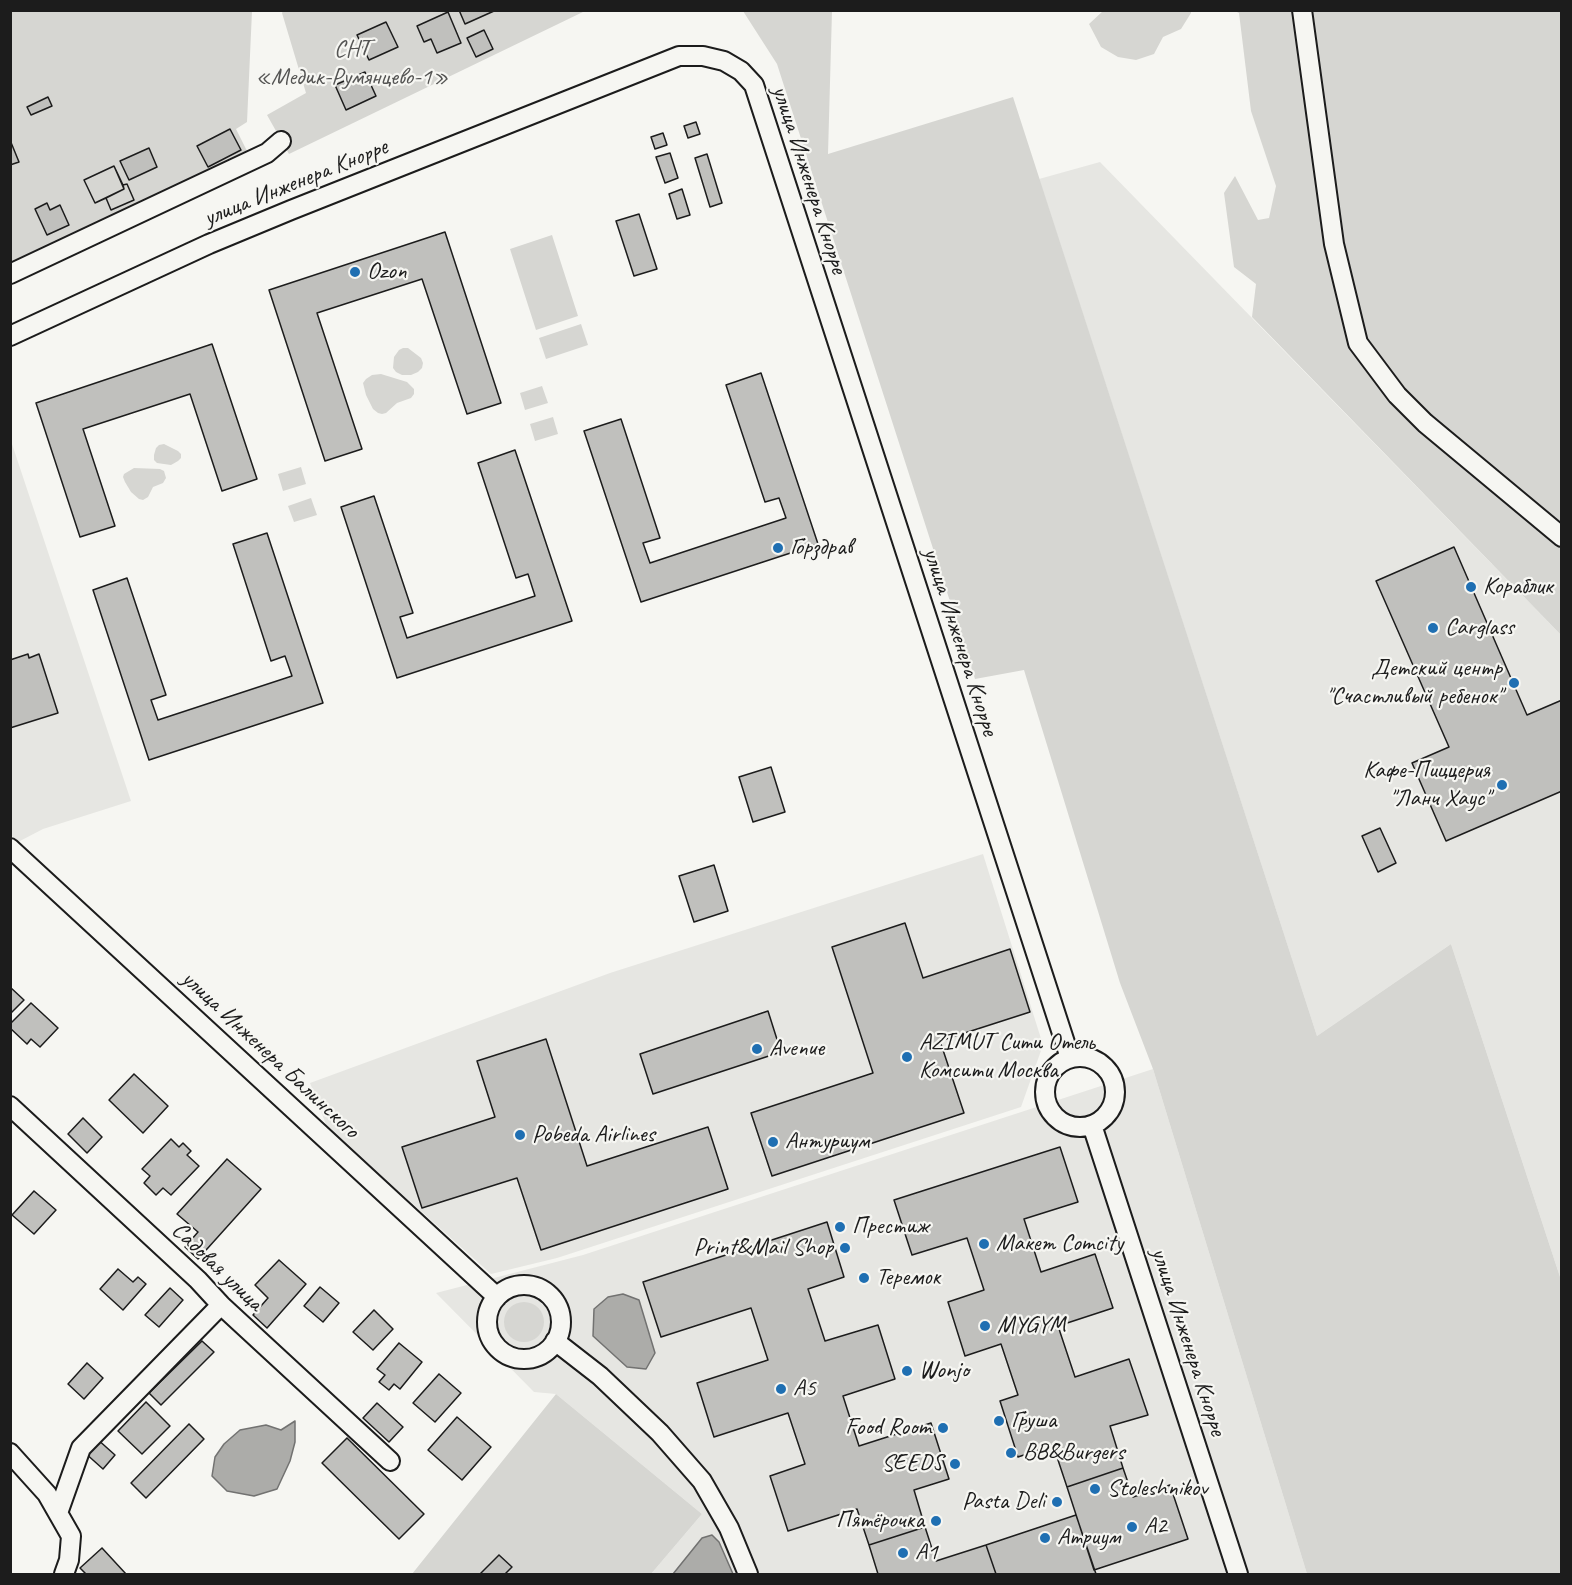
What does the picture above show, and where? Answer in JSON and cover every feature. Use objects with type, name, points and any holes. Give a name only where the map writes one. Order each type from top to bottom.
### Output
[{"type":"street","points":[[1302,10],[1334,244],[1358,343],[1397,394],[1425,423],[1562,537]]},
{"type":"street","name":"улица Инженера Кнорре","points":[[10,336],[219,240],[312,201],[680,56],[702,56],[724,62],[741,71],[754,86],[1070,1058]]},
{"type":"street","points":[[10,274],[267,153],[282,141]]},
{"type":"street","name":"улица Инженера Балинского","points":[[10,848],[497,1297]]},
{"type":"street","points":[[1070,1058],[1089,1058],[1100,1062],[1108,1070],[1113,1080],[1114,1101],[1102,1119],[1092,1125],[1080,1127],[1068,1125],[1050,1109],[1046,1098],[1046,1086],[1050,1074],[1057,1065],[1070,1058]]},
{"type":"street","name":"Садовая улица","points":[[10,1106],[390,1461]]},
{"type":"street","name":"улица Инженера Кнорре","points":[[1092,1125],[1238,1575]]},
{"type":"street","points":[[519,1285],[532,1286],[544,1291],[553,1299],[559,1311],[561,1323],[555,1341],[546,1351],[535,1357],[516,1357],[504,1352],[495,1344],[489,1333],[488,1314],[497,1297],[507,1289],[519,1285]]},
{"type":"street","points":[[58,1514],[81,1448],[221,1305]]},
{"type":"street","points":[[555,1341],[600,1376],[660,1433],[702,1481],[729,1528],[748,1575]]},
{"type":"street","points":[[10,1453],[47,1494],[71,1536],[69,1560],[64,1575]]},
{"type":"shaded area","points":[[1100,162],[1561,635],[1561,1280],[1451,944],[1317,1036],[1039,179]]},
{"type":"shaded area","points":[[10,438],[131,801],[43,829],[18,842],[10,834]]},
{"type":"shaded area","points":[[983,854],[1043,1045],[1021,1107],[557,1258],[491,1274],[327,1127],[310,1083],[610,973]]},
{"type":"shaded area","points":[[1153,1069],[1307,1574],[651,1574],[702,1514],[556,1394],[534,1392],[436,1293],[583,1255]]},
{"type":"shaded area","points":[[623,1294],[639,1300],[655,1353],[646,1369],[627,1367],[593,1336],[594,1309],[608,1297]]},
{"type":"shaded area","points":[[295,1421],[295,1442],[290,1461],[277,1489],[254,1496],[227,1491],[212,1476],[215,1457],[224,1444],[240,1430],[266,1425],[281,1430]]},
{"type":"shaded area","points":[[712,1535],[719,1542],[733,1574],[673,1574],[702,1538]]},
{"type":"green space","points":[[10,11],[252,11],[247,122],[236,129],[248,153],[11,263]]},
{"type":"green space","name":"СНТ «Медик-Румянцево-1»","points":[[283,11],[585,11],[289,154],[267,115],[306,93]]},
{"type":"green space","points":[[743,11],[832,11],[828,154],[1013,97],[1317,1036],[1451,944],[1561,1280],[1561,1574],[1307,1574],[1153,1069],[1120,983],[1024,670],[975,679],[777,64]]},
{"type":"green space","points":[[1103,11],[1191,11],[1181,29],[1163,37],[1154,54],[1136,60],[1118,57],[1101,47],[1089,24]]},
{"type":"green space","points":[[1235,11],[1561,11],[1561,635],[1252,317],[1256,284],[1234,267],[1224,193],[1235,176],[1258,220],[1269,218],[1276,186],[1251,111],[1239,13]]},
{"type":"green space","points":[[552,235],[578,316],[536,330],[510,249]]},
{"type":"green space","points":[[581,324],[588,345],[546,359],[539,338]]},
{"type":"green space","points":[[403,348],[408,348],[421,358],[422,368],[418,372],[402,375],[393,368],[394,357]]},
{"type":"green space","points":[[381,374],[407,382],[414,389],[411,398],[397,403],[382,414],[373,409],[363,383],[372,375]]},
{"type":"green space","points":[[542,386],[548,403],[525,410],[520,393]]},
{"type":"green space","points":[[553,417],[558,434],[535,441],[530,424]]},
{"type":"green space","points":[[164,444],[181,454],[181,458],[171,465],[157,463],[154,460],[156,448]]},
{"type":"green space","points":[[301,467],[306,484],[283,491],[278,474]]},
{"type":"green space","points":[[134,468],[160,469],[164,471],[166,478],[163,483],[153,487],[148,497],[143,500],[139,499],[131,492],[123,477]]},
{"type":"green space","points":[[311,498],[317,515],[294,522],[288,506]]},
{"type":"green space","points":[[524,1302],[532,1303],[538,1308],[543,1314],[543,1330],[538,1336],[532,1341],[524,1342],[516,1341],[510,1336],[505,1330],[504,1322],[505,1314],[510,1308],[516,1303]]},
{"type":"green space","points":[[556,1394],[702,1514],[651,1574],[412,1574]]},
{"type":"building","points":[[459,10],[493,10],[494,11],[465,24]]},
{"type":"building","points":[[448,12],[461,43],[437,53],[431,39],[424,42],[417,26]]},
{"type":"building","points":[[386,22],[398,47],[369,60],[357,35]]},
{"type":"building","points":[[484,30],[493,49],[476,57],[467,38]]},
{"type":"building","points":[[365,72],[376,96],[346,110],[335,85]]},
{"type":"building","points":[[48,97],[52,106],[31,115],[27,107]]},
{"type":"building","points":[[696,122],[700,134],[688,138],[684,126]]},
{"type":"building","points":[[230,129],[241,150],[208,167],[197,146]]},
{"type":"building","points":[[663,133],[667,145],[655,149],[651,137]]},
{"type":"building","points":[[10,140],[19,162],[10,165]]},
{"type":"building","points":[[149,148],[157,167],[129,180],[120,161]]},
{"type":"building","points":[[670,153],[678,178],[665,183],[656,157]]},
{"type":"building","points":[[707,154],[722,203],[710,207],[695,158]]},
{"type":"building","points":[[114,166],[123,185],[127,184],[134,200],[111,210],[106,198],[95,203],[84,180]]},
{"type":"building","points":[[114,166],[124,189],[95,203],[84,180]]},
{"type":"building","points":[[127,184],[134,200],[111,210],[106,198],[124,189],[123,185]]},
{"type":"building","points":[[682,189],[690,215],[677,219],[669,194]]},
{"type":"building","points":[[47,203],[50,210],[60,205],[69,225],[47,235],[35,209]]},
{"type":"building","points":[[639,214],[657,269],[634,276],[616,221]]},
{"type":"building","points":[[445,232],[501,403],[467,414],[422,279],[317,313],[362,449],[325,461],[269,290]]},
{"type":"building","points":[[212,344],[257,479],[222,491],[190,394],[83,429],[115,526],[80,537],[36,403]]},
{"type":"building","points":[[761,373],[818,544],[641,602],[584,431],[621,419],[660,538],[643,543],[650,563],[786,518],[779,498],[765,502],[726,385]]},
{"type":"building","points":[[515,450],[572,621],[397,678],[341,507],[374,496],[413,613],[400,617],[407,638],[535,596],[528,574],[516,578],[478,463]]},
{"type":"building","points":[[267,533],[323,703],[149,760],[93,590],[127,578],[166,695],[151,700],[158,720],[292,676],[285,656],[271,661],[233,544]]},
{"type":"building","points":[[1454,547],[1527,715],[1562,700],[1562,791],[1446,841],[1412,763],[1449,747],[1376,581]]},
{"type":"building","points":[[28,654],[29,658],[39,654],[58,713],[10,728],[10,660]]},
{"type":"building","points":[[771,767],[785,812],[753,822],[739,777]]},
{"type":"building","points":[[1380,828],[1396,863],[1378,872],[1362,836]]},
{"type":"building","points":[[714,865],[728,911],[694,922],[679,876]]},
{"type":"building","name":"AZIMUT Сити Отель Комсити Москва","points":[[905,923],[923,978],[1010,949],[1030,1012],[940,1041],[964,1113],[772,1176],[751,1113],[873,1073],[832,947]]},
{"type":"building","points":[[10,987],[24,1000],[10,1014]]},
{"type":"building","points":[[31,1003],[58,1028],[40,1047],[31,1039],[27,1044],[10,1028],[10,1024]]},
{"type":"building","points":[[768,1011],[781,1052],[653,1094],[640,1054]]},
{"type":"building","points":[[546,1039],[587,1166],[708,1127],[728,1189],[541,1250],[517,1178],[422,1208],[402,1147],[495,1117],[477,1061]]},
{"type":"building","points":[[134,1074],[168,1106],[143,1133],[109,1100]]},
{"type":"building","points":[[83,1118],[102,1137],[87,1153],[68,1134]]},
{"type":"building","points":[[171,1139],[179,1147],[183,1143],[191,1151],[187,1155],[199,1166],[171,1195],[163,1188],[156,1195],[144,1183],[150,1176],[142,1169]]},
{"type":"building","points":[[1060,1147],[1078,1202],[1024,1219],[1041,1272],[1095,1254],[1113,1308],[1058,1326],[1075,1377],[1129,1359],[1148,1415],[1110,1426],[1123,1468],[1067,1487],[1053,1445],[1018,1457],[1000,1401],[1018,1395],[1001,1344],[965,1356],[948,1302],[984,1290],[967,1238],[912,1255],[894,1200]]},
{"type":"building","points":[[227,1159],[261,1189],[198,1259],[185,1247],[198,1232],[177,1214]]},
{"type":"building","points":[[34,1191],[56,1210],[34,1234],[12,1215]]},
{"type":"building","name":"А5","points":[[827,1222],[844,1277],[808,1289],[825,1341],[878,1325],[895,1379],[843,1396],[859,1446],[931,1423],[949,1479],[914,1490],[925,1527],[869,1545],[857,1509],[788,1531],[770,1476],[805,1464],[788,1413],[714,1437],[697,1383],[768,1360],[751,1308],[661,1337],[643,1282]]},
{"type":"building","points":[[279,1260],[306,1284],[267,1328],[253,1315],[268,1298],[255,1285]]},
{"type":"building","points":[[118,1269],[133,1282],[138,1277],[146,1284],[123,1310],[100,1289]]},
{"type":"building","points":[[320,1287],[339,1303],[323,1322],[304,1306]]},
{"type":"building","points":[[170,1288],[183,1300],[159,1327],[145,1315]]},
{"type":"building","points":[[374,1310],[393,1329],[373,1350],[353,1332]]},
{"type":"building","points":[[202,1341],[214,1352],[161,1405],[149,1393]]},
{"type":"building","points":[[399,1343],[422,1362],[400,1389],[394,1384],[389,1390],[379,1382],[385,1375],[377,1369]]},
{"type":"building","points":[[87,1363],[103,1378],[84,1399],[68,1384]]},
{"type":"building","points":[[439,1374],[461,1393],[435,1422],[413,1403]]},
{"type":"building","points":[[146,1402],[170,1426],[142,1454],[118,1431]]},
{"type":"building","points":[[377,1403],[403,1427],[389,1442],[363,1418]]},
{"type":"building","points":[[457,1417],[491,1447],[462,1480],[428,1450]]},
{"type":"building","points":[[189,1424],[204,1439],[146,1498],[131,1483]]},
{"type":"building","points":[[96,1438],[115,1455],[103,1469],[84,1452]]},
{"type":"building","points":[[347,1438],[424,1514],[399,1539],[322,1463]]},
{"type":"building","name":"А2","points":[[1123,1468],[1133,1497],[1170,1485],[1188,1539],[1094,1570],[1067,1487]]},
{"type":"building","name":"Атриум","points":[[1076,1515],[1096,1574],[996,1574],[986,1545]]},
{"type":"building","name":"А1","points":[[925,1527],[936,1561],[986,1545],[996,1574],[878,1574],[869,1545]]},
{"type":"building","points":[[102,1548],[126,1574],[86,1574],[80,1568]]},
{"type":"building","points":[[499,1555],[512,1567],[505,1574],[480,1574]]},
{"type":"place","name":"Ozon","points":[[355,272]]},
{"type":"place","name":"Горздрав","points":[[778,548]]},
{"type":"place","name":"Кораблик","points":[[1471,587]]},
{"type":"place","name":"Carglass","points":[[1433,628]]},
{"type":"place","name":"Детский центр \"Счастливый ребенок\"","points":[[1514,683]]},
{"type":"place","name":"Кафе-Пиццерия \"Ланч Хаус\"","points":[[1502,785]]},
{"type":"place","name":"Avenue","points":[[757,1049]]},
{"type":"place","name":"AZIMUT Сити Отель Комсити Москва","points":[[907,1057]]},
{"type":"place","name":"Pobeda Airlines","points":[[520,1135]]},
{"type":"place","name":"Антуриум","points":[[773,1142]]},
{"type":"place","name":"Престиж","points":[[840,1227]]},
{"type":"place","name":"Макет Comcity","points":[[984,1244]]},
{"type":"place","name":"Print&Mail Shop","points":[[845,1248]]},
{"type":"place","name":"Теремок","points":[[864,1278]]},
{"type":"place","name":"MYGYM","points":[[985,1326]]},
{"type":"place","name":"Wonjo","points":[[907,1371]]},
{"type":"place","name":"А5","points":[[781,1389]]},
{"type":"place","name":"Груша","points":[[999,1421]]},
{"type":"place","name":"Food Room","points":[[943,1428]]},
{"type":"place","name":"BB&Burgers","points":[[1011,1453]]},
{"type":"place","name":"SEEDS","points":[[955,1464]]},
{"type":"place","name":"Stoleshnikov","points":[[1095,1489]]},
{"type":"place","name":"Pasta Deli","points":[[1057,1502]]},
{"type":"place","name":"Пятёрочка","points":[[936,1521]]},
{"type":"place","name":"А2","points":[[1132,1527]]},
{"type":"place","name":"Атриум","points":[[1045,1538]]},
{"type":"place","name":"А1","points":[[903,1553]]}]
